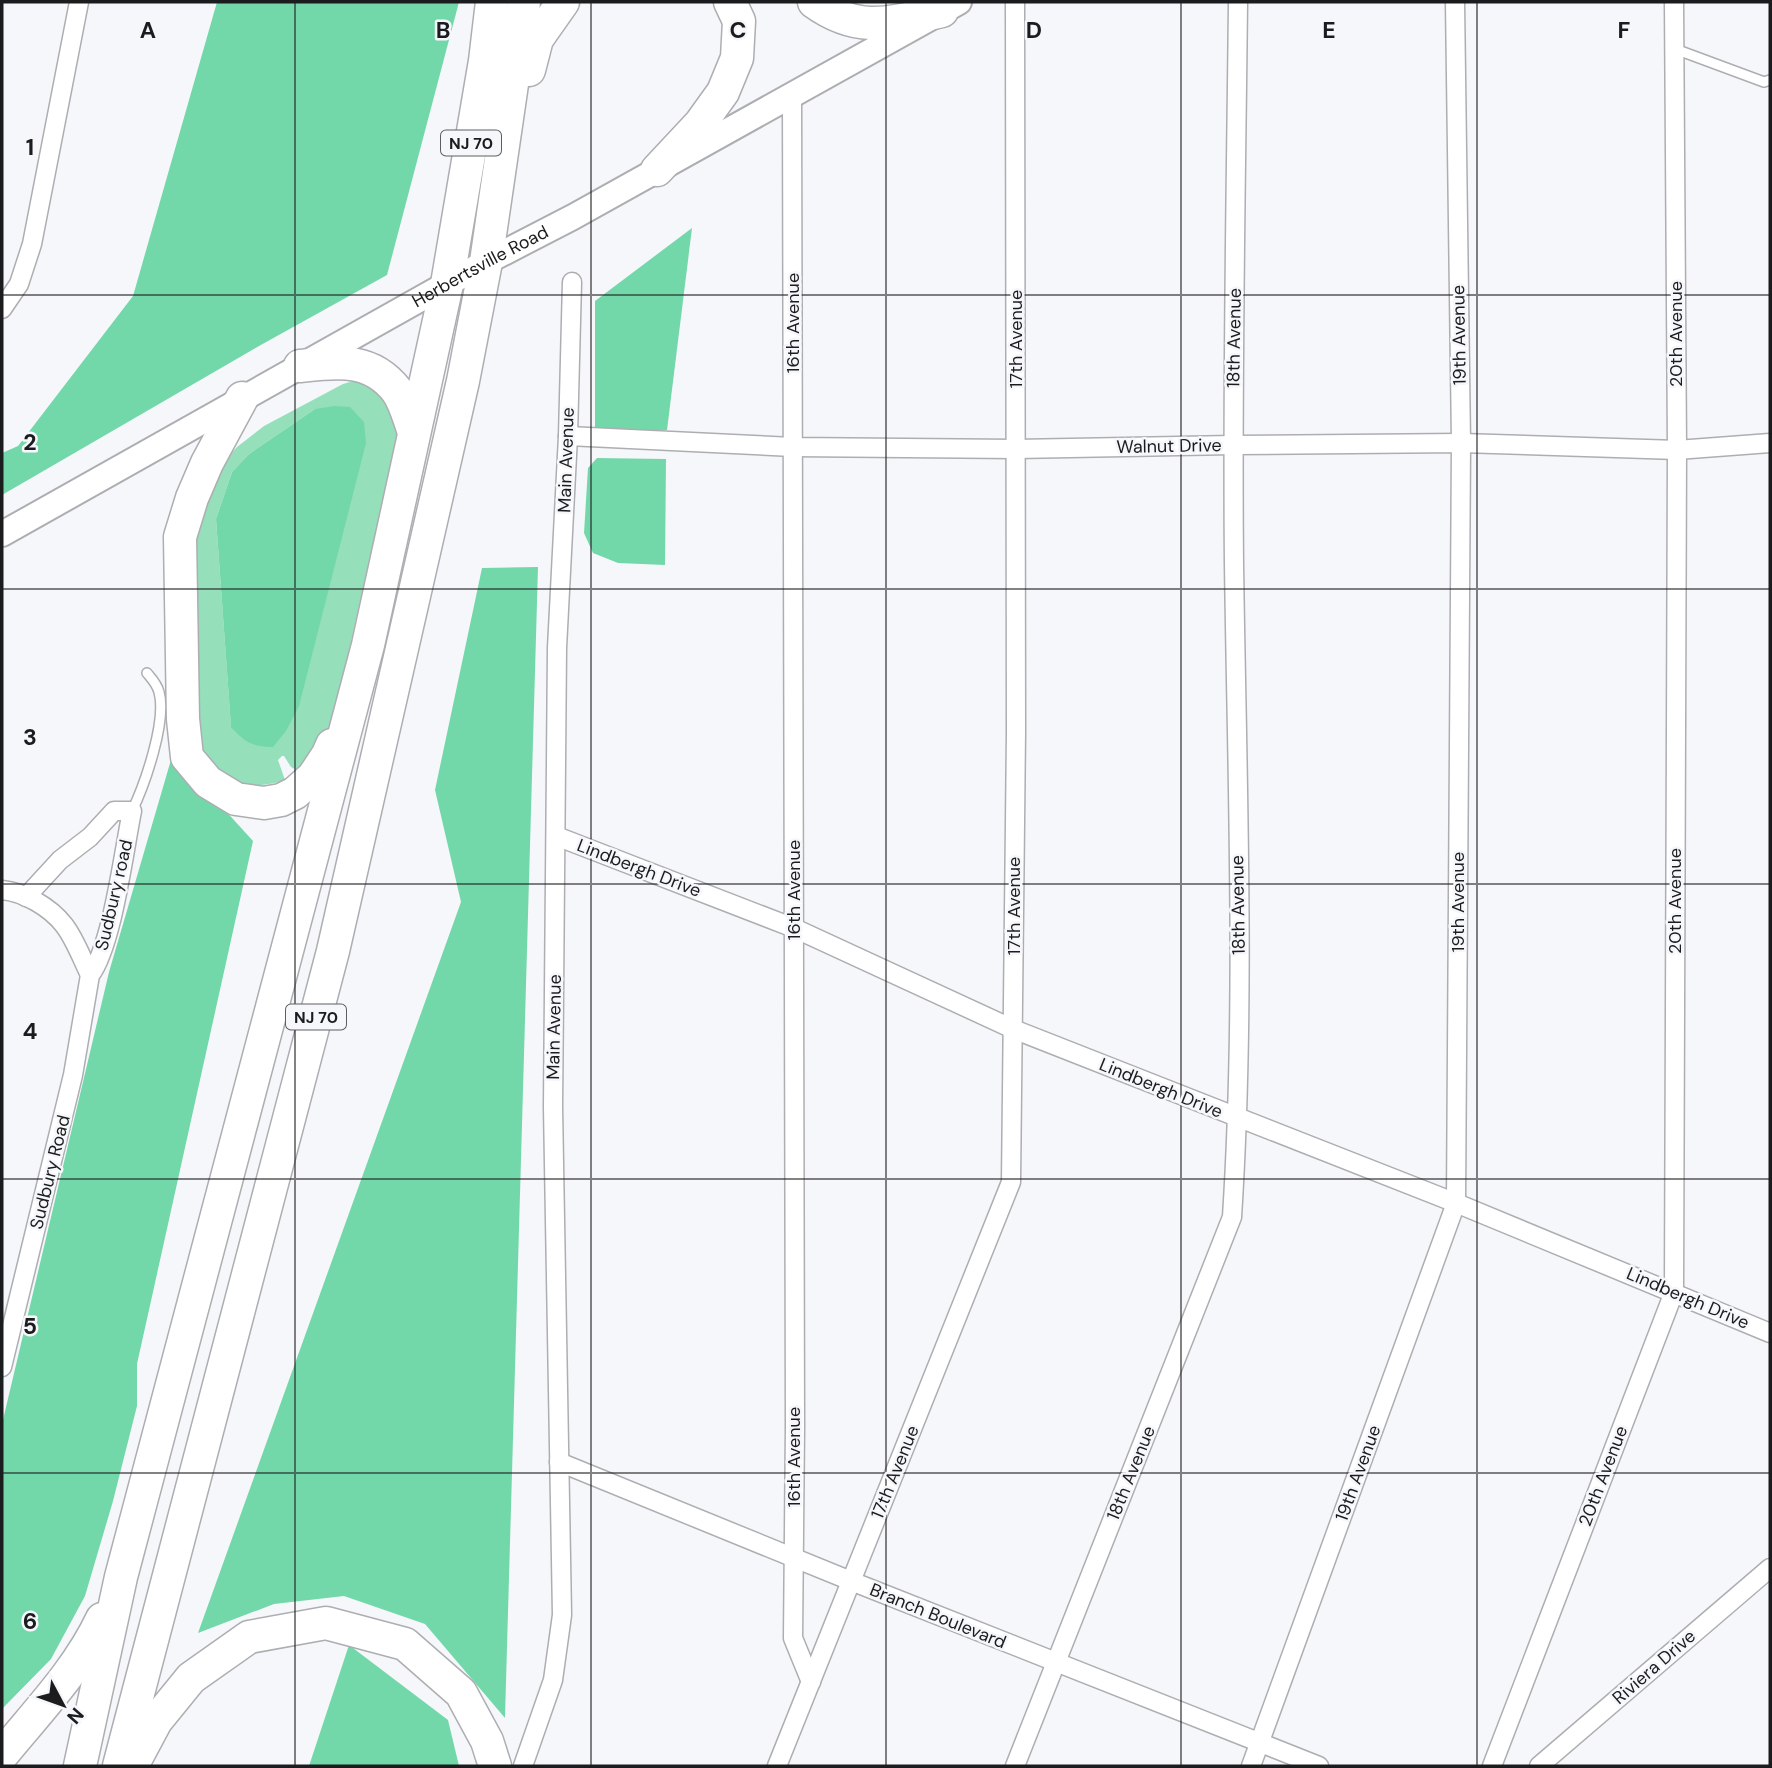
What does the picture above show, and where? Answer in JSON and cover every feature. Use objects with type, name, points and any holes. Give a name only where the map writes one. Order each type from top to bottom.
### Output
[{"type":"highway","name":"NJ 70","points":[[80,1766],[121,1577],[368,645],[447,284],[485,61],[492,2]]},
{"type":"highway","name":"NJ 70","points":[[119,1766],[333,951],[463,381],[486,262],[524,2]]},
{"type":"highway","points":[[496,197],[537,39],[563,2]]},
{"type":"highway","points":[[657,170],[700,124],[723,92],[737,58],[739,21],[730,2]]},
{"type":"highway","points":[[814,2],[853,21],[878,25],[951,7]]},
{"type":"highway","points":[[300,366],[339,362],[360,365],[383,377],[398,392],[414,432]]},
{"type":"highway","points":[[242,398],[207,463],[180,537],[183,719],[187,757],[208,782],[236,799],[264,803],[281,800],[295,793],[313,777],[327,756],[368,645]]},
{"type":"highway","points":[[2,1755],[75,1666],[91,1642],[121,1577]]},
{"type":"highway","points":[[132,1766],[156,1721],[191,1678],[249,1637],[326,1623],[405,1644],[424,1660],[461,1693],[487,1741],[495,1766]]},
{"type":"main road","name":"Herbertsville Road","points":[[2,534],[486,262],[573,217],[951,7]]},
{"type":"street","points":[[2,309],[19,284],[32,244],[79,2]]},
{"type":"street","name":"17th Avenue","points":[[777,1766],[1011,1182],[1016,449],[1015,2]]},
{"type":"street","name":"18th Avenue","points":[[1015,1766],[1232,1217],[1238,1119],[1233,445],[1238,2]]},
{"type":"street","name":"19th Avenue","points":[[1251,1766],[1455,1203],[1461,443],[1454,2]]},
{"type":"street","name":"20th Avenue","points":[[1492,1766],[1674,1292],[1677,450],[1674,2]]},
{"type":"street","name":"16th Avenue","points":[[792,95],[793,1638],[811,1682]]},
{"type":"street","name":"Main Avenue","points":[[523,1766],[553,1681],[562,1615],[553,1107],[557,648],[568,436],[572,282]]},
{"type":"street","name":"Walnut Drive","points":[[568,436],[793,447],[1016,449],[1461,443],[1677,450],[1770,443]]},
{"type":"street","points":[[26,897],[60,860],[123,811]]},
{"type":"street","name":"Sudbury road","points":[[90,975],[97,966],[108,931],[123,811]]},
{"type":"street","name":"Lindbergh Drive","points":[[556,836],[794,928],[1013,1029],[1455,1203],[1770,1333]]},
{"type":"street","points":[[2,890],[14,891],[41,904],[64,925],[90,975]]},
{"type":"street","name":"Sudbury Road","points":[[2,1367],[73,1075],[90,975]]},
{"type":"street","name":"Branch Boulevard","points":[[559,1462],[1319,1766]]},
{"type":"street","name":"Riviera Drive","points":[[1539,1766],[1770,1568]]},
{"type":"lane","points":[[1675,49],[1764,82],[1770,80]]},
{"type":"lane","points":[[123,811],[147,774],[161,710],[157,685],[147,673]]},
{"type":"green space","points":[[217,2],[459,2],[387,275],[2,495],[2,453],[18,446],[133,296]]},
{"type":"green space","points":[[692,228],[667,430],[595,430],[595,301]]},
{"type":"green space","points":[[357,380],[383,393],[399,430],[336,708],[327,731],[300,772],[291,767],[282,756],[278,760],[285,780],[270,784],[244,784],[232,780],[211,764],[197,739],[195,562],[198,518],[225,460],[237,447],[264,426],[343,384]],"holes":[[[315,409],[231,726],[216,519],[232,472],[249,454]]]},
{"type":"green space","points":[[350,407],[364,422],[366,443],[299,706],[286,731],[273,747],[255,745],[231,727],[216,519],[232,472],[249,454],[315,409]]},
{"type":"green space","points":[[597,458],[666,459],[665,565],[618,563],[593,553],[584,533],[588,468]]},
{"type":"green space","points":[[538,567],[505,1718],[425,1624],[344,1596],[274,1604],[198,1633],[461,902],[435,790],[482,568]]},
{"type":"green space","points":[[173,753],[253,841],[137,1364],[137,1406],[113,1501],[85,1596],[51,1659],[2,1709],[2,1424],[109,972]]},
{"type":"green space","points":[[349,1645],[448,1720],[459,1766],[309,1766]]}]
